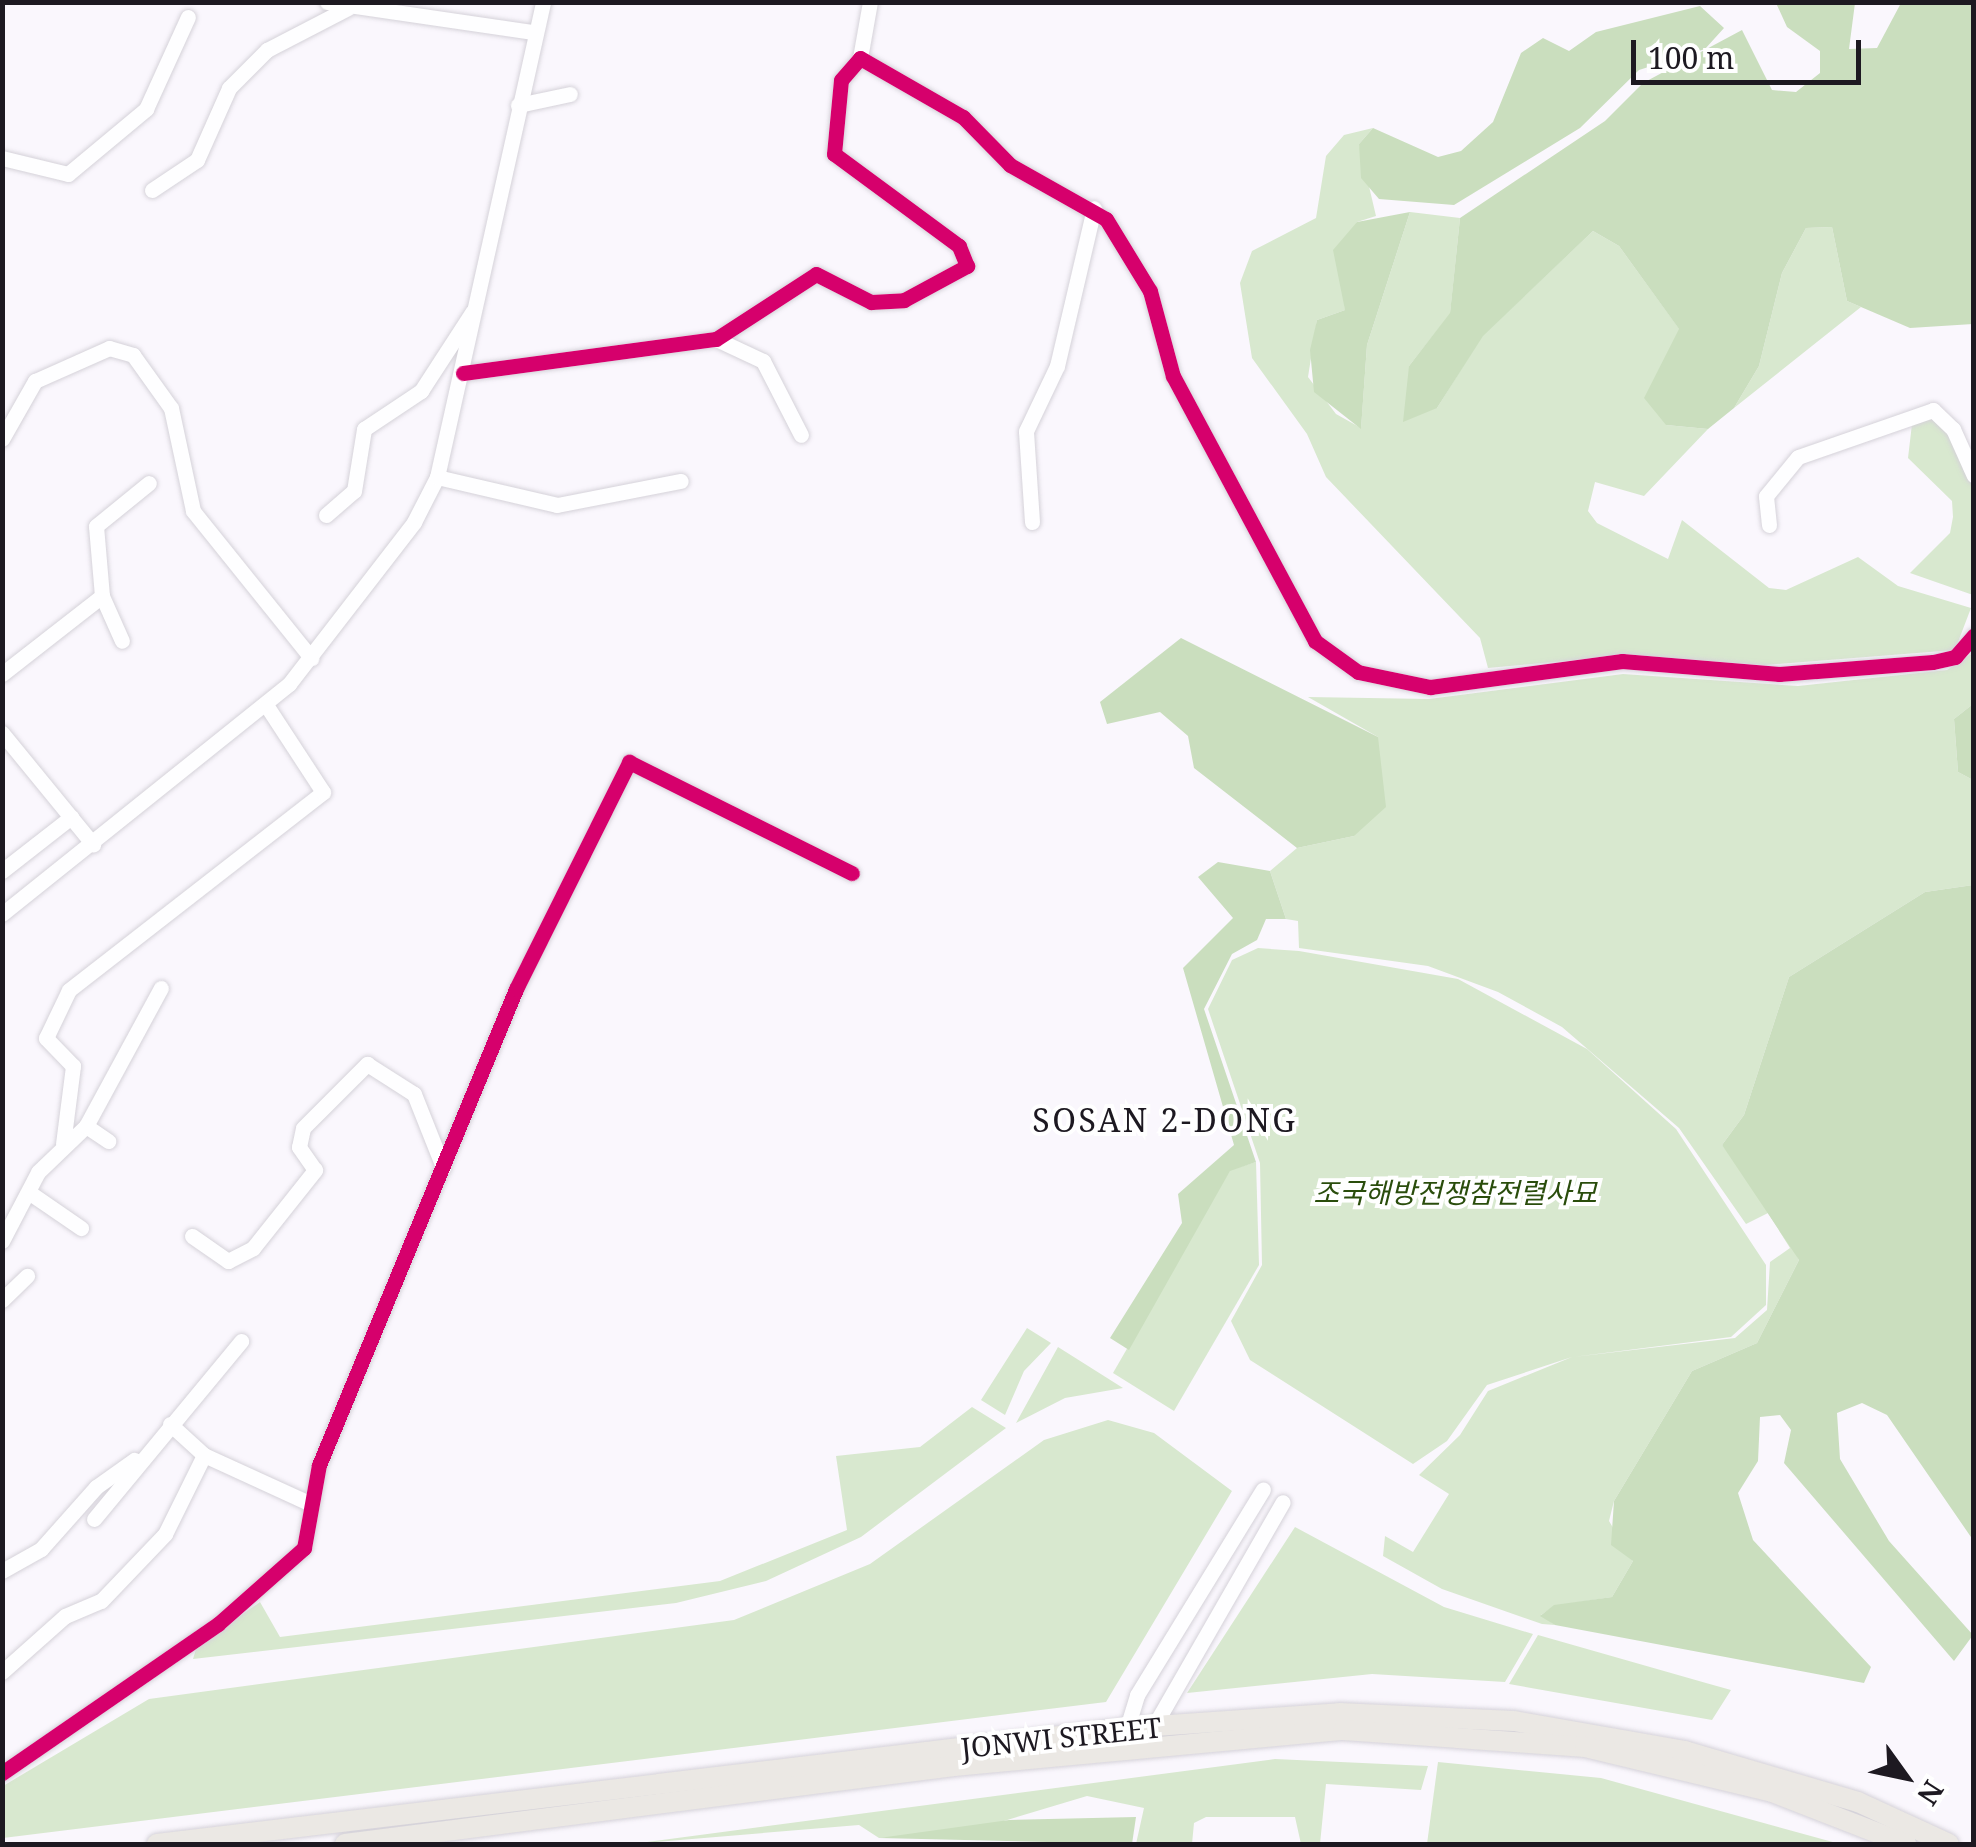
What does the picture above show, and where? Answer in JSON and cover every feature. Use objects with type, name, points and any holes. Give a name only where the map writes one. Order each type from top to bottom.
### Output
[{"type":"main road","name":"JONWI STREET","points":[[157,1844],[1127,1728],[1423,1714],[1589,1731],[1780,1777],[1949,1844]]},
{"type":"main road","name":"JONWI STREET","points":[[345,1844],[954,1766],[1343,1730],[1585,1747],[1772,1792],[1906,1844]]},
{"type":"street","points":[[327,2],[533,32]]},
{"type":"street","points":[[2,914],[266,705],[310,658],[438,477],[533,32],[543,2]]},
{"type":"street","points":[[462,373],[716,338],[816,274],[871,302],[904,300],[967,266],[959,246],[834,154],[841,80],[860,58],[870,2]]},
{"type":"street","points":[[152,190],[197,160],[229,88],[267,50],[348,8]]},
{"type":"street","points":[[2,158],[68,174],[146,109],[188,17]]},
{"type":"street","points":[[860,58],[963,117],[1023,173],[1094,208],[1150,291],[1173,376],[1314,641],[1358,672],[1430,686],[1622,662],[1779,674],[1933,662],[1956,657],[1974,634]]},
{"type":"street","points":[[518,105],[570,94]]},
{"type":"street","points":[[1032,522],[1026,431],[1056,366],[1094,208]]},
{"type":"street","points":[[326,515],[354,490],[364,429],[421,391],[476,308]]},
{"type":"street","points":[[716,338],[763,361],[801,436]]},
{"type":"street","points":[[2,438],[35,381],[109,348],[132,355],[171,408],[192,511],[310,658]]},
{"type":"street","points":[[1768,524],[1766,496],[1798,457],[1933,410],[1953,429],[1974,476]]},
{"type":"street","points":[[438,477],[556,505],[681,481]]},
{"type":"street","points":[[122,641],[102,596],[96,526],[149,483]]},
{"type":"street","points":[[2,674],[102,596]]},
{"type":"street","points":[[63,1144],[74,1066],[46,1038],[69,990],[323,792],[266,705]]},
{"type":"street","points":[[2,734],[93,844]]},
{"type":"street","points":[[2,1773],[274,1579],[304,1548],[309,1503],[516,989],[630,762],[852,873]]},
{"type":"street","points":[[2,872],[71,817]]},
{"type":"street","points":[[2,1241],[63,1144],[86,1126],[161,988]]},
{"type":"street","points":[[192,1236],[228,1260],[253,1248],[315,1170],[300,1147],[303,1128],[367,1064],[414,1094],[443,1166]]},
{"type":"street","points":[[86,1126],[108,1141]]},
{"type":"street","points":[[30,1194],[80,1228]]},
{"type":"street","points":[[2,1300],[27,1276]]},
{"type":"street","points":[[94,1519],[241,1341]]},
{"type":"street","points":[[170,1424],[204,1454],[309,1503]]},
{"type":"street","points":[[2,1570],[41,1549],[96,1487],[150,1449]]},
{"type":"street","points":[[2,1672],[65,1616],[102,1601],[166,1534],[204,1454]]},
{"type":"street","points":[[1127,1728],[1137,1696],[1263,1489]]},
{"type":"street","points":[[1154,1726],[1283,1502]]},
{"type":"green space","points":[[1776,3],[1855,3],[1849,49],[1877,48],[1901,3],[1973,3],[1973,324],[1910,328],[1847,301],[1832,227],[1806,228],[1782,273],[1759,366],[1734,408],[1708,429],[1666,425],[1644,398],[1679,329],[1619,246],[1593,231],[1483,336],[1437,408],[1403,422],[1409,366],[1450,313],[1460,218],[1605,121],[1643,83],[1742,30],[1772,90],[1796,92],[1820,73],[1820,51],[1787,27]]},
{"type":"green space","points":[[1700,6],[1724,28],[1705,49],[1639,70],[1580,128],[1454,205],[1379,199],[1361,178],[1359,144],[1373,128],[1438,157],[1461,151],[1493,122],[1521,53],[1543,38],[1569,51],[1596,32]]},
{"type":"green space","points":[[1373,128],[1359,144],[1376,216],[1357,222],[1343,264],[1345,310],[1317,320],[1308,377],[1336,414],[1361,428],[1367,345],[1410,212],[1460,218],[1450,314],[1409,366],[1437,408],[1482,336],[1593,231],[1619,246],[1680,330],[1666,425],[1708,429],[1644,496],[1595,482],[1588,511],[1597,523],[1668,559],[1682,520],[1769,588],[1786,590],[1858,557],[1898,586],[1971,608],[1955,650],[1764,665],[1629,655],[1488,668],[1480,638],[1326,477],[1307,434],[1252,358],[1240,283],[1252,251],[1316,218],[1326,156],[1344,135]]},
{"type":"green space","points":[[1410,212],[1367,345],[1361,429],[1314,392],[1310,350],[1317,320],[1345,310],[1333,250],[1357,222]]},
{"type":"green space","points":[[1832,227],[1847,301],[1861,307],[1734,408],[1759,366],[1782,273],[1806,228]]},
{"type":"green space","points":[[1933,418],[1944,424],[1973,488],[1973,595],[1910,573],[1950,533],[1953,517],[1952,501],[1908,458],[1912,424]]},
{"type":"green space","points":[[1181,638],[1378,737],[1386,807],[1354,836],[1297,848],[1194,768],[1188,736],[1160,712],[1107,724],[1100,702]]},
{"type":"green space","name":"조국해방전쟁참전렬사묘","points":[[1973,653],[1973,704],[1954,719],[1958,772],[1973,780],[1973,885],[1925,892],[1789,977],[1744,1115],[1722,1145],[1762,1193],[1799,1260],[1757,1343],[1692,1371],[1614,1501],[1609,1521],[1633,1561],[1612,1597],[1554,1606],[1541,1615],[1555,1625],[1542,1624],[1442,1589],[1383,1556],[1385,1536],[1413,1552],[1449,1494],[1419,1475],[1460,1435],[1488,1391],[1572,1357],[1487,1385],[1447,1441],[1413,1464],[1250,1360],[1231,1321],[1262,1265],[1260,1163],[1208,1009],[1232,960],[1258,948],[1299,951],[1458,979],[1587,1049],[1676,1129],[1766,1265],[1766,1305],[1731,1337],[1573,1357],[1735,1338],[1767,1310],[1770,1262],[1790,1248],[1768,1213],[1746,1224],[1679,1128],[1562,1027],[1498,992],[1428,966],[1299,948],[1298,921],[1286,919],[1270,871],[1297,848],[1354,836],[1378,737],[1308,697],[1429,699],[1623,674],[1798,686],[1947,670]]},
{"type":"green space","points":[[1973,704],[1973,780],[1958,772],[1954,719]]},
{"type":"green space","points":[[1218,862],[1270,871],[1286,919],[1266,919],[1257,940],[1232,954],[1204,1009],[1256,1162],[1230,1171],[1129,1350],[1110,1338],[1182,1223],[1178,1194],[1234,1145],[1183,968],[1233,918],[1198,877]]},
{"type":"green space","points":[[1973,885],[1973,1540],[1887,1415],[1862,1403],[1837,1413],[1840,1459],[1889,1541],[1973,1635],[1954,1661],[1784,1463],[1791,1430],[1780,1415],[1760,1417],[1758,1461],[1738,1493],[1753,1540],[1871,1667],[1864,1683],[1555,1625],[1540,1616],[1554,1605],[1612,1597],[1633,1561],[1611,1545],[1614,1501],[1692,1371],[1757,1343],[1799,1260],[1722,1145],[1744,1115],[1789,977],[1925,892]]},
{"type":"green space","points":[[1256,1162],[1259,1265],[1174,1411],[1113,1373],[1230,1170]]},
{"type":"green space","points":[[1027,1328],[1051,1343],[1024,1371],[1005,1415],[981,1400]]},
{"type":"green space","points":[[1058,1347],[1123,1388],[1065,1398],[1016,1423]]},
{"type":"green space","points":[[972,1407],[1006,1428],[861,1537],[766,1581],[676,1603],[193,1659],[197,1646],[260,1602],[280,1637],[720,1581],[847,1530],[836,1456],[920,1447]]},
{"type":"green space","points":[[1108,1420],[1154,1433],[1232,1491],[1106,1702],[3,1838],[3,1786],[149,1699],[734,1620],[870,1564],[1044,1440]]},
{"type":"green space","points":[[1295,1527],[1444,1607],[1533,1634],[1505,1682],[1372,1674],[1187,1693]]},
{"type":"green space","points":[[1538,1635],[1731,1690],[1712,1720],[1509,1684]]},
{"type":"green space","points":[[1275,1759],[1428,1766],[1421,1790],[1326,1784],[1320,1844],[1301,1844],[1295,1817],[1206,1817],[1194,1823],[1192,1844],[1136,1844],[1144,1808],[1087,1796],[967,1832],[879,1838],[859,1825],[632,1844]]},
{"type":"green space","points":[[1438,1762],[1601,1778],[1840,1844],[1427,1844]]},
{"type":"green space","points":[[1136,1817],[1132,1844],[879,1838],[1009,1820]]},
{"type":"cycle path","points":[[463,373],[716,339],[816,274],[871,302],[904,300],[967,266],[959,246],[834,154],[841,80],[860,58],[963,117],[1010,165],[1106,219],[1150,291],[1173,376],[1315,641],[1358,672],[1430,687],[1622,661],[1779,674],[1933,662],[1955,657],[1974,635]]},
{"type":"cycle path","points":[[2,1773],[218,1624],[304,1548],[319,1465],[516,989],[629,762],[852,873]]},
{"type":"district","name":"SOSAN 2-DONG","points":[[1165,1120]]}]
